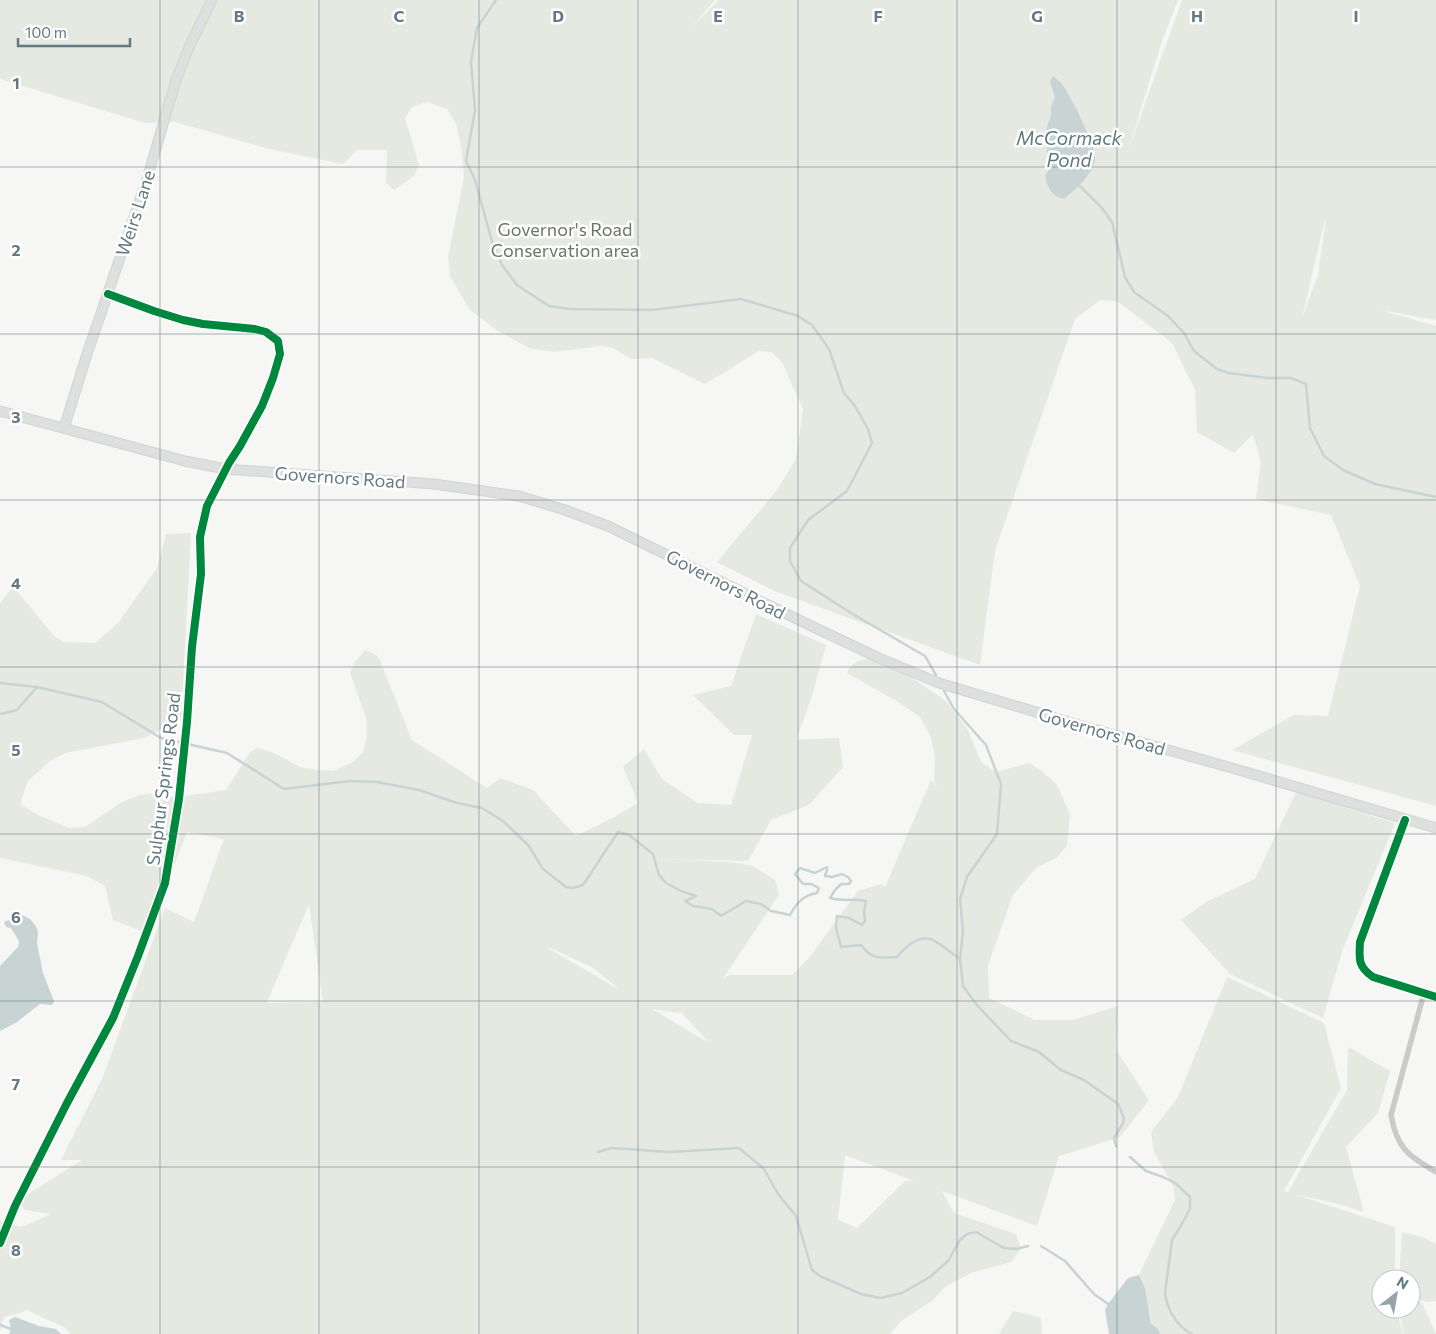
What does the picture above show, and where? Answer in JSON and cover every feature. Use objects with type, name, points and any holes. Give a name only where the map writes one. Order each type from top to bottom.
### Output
[{"type":"main road","name":"Weirs Lane","points":[[64,428],[87,354],[147,179],[176,80],[190,45],[212,0]]},
{"type":"main road","name":"Governors Road","points":[[0,411],[186,461],[226,469],[434,484],[520,496],[608,526],[844,642],[939,683],[1436,828]]},
{"type":"street","name":"Sulphur Springs Road","points":[[0,1243],[15,1206],[113,1018],[165,883],[179,799],[188,722],[192,647],[201,574],[200,537],[207,506],[256,418],[273,378],[280,354],[278,341],[266,332],[183,320],[108,294]]},
{"type":"street","points":[[1405,820],[1360,942],[1359,960],[1364,971],[1373,977],[1436,997]]},
{"type":"street","points":[[1424,993],[1391,1115],[1394,1132],[1404,1149],[1413,1158],[1436,1172]]},
{"type":"green space","name":"Governor's Road Conservation area","points":[[0,0],[715,0],[692,26],[719,0],[1178,0],[1161,44],[1128,151],[1182,0],[1436,0],[1436,320],[1380,310],[1436,326],[1436,806],[1232,750],[1294,715],[1328,716],[1360,586],[1331,515],[1256,499],[1261,462],[1253,434],[1234,453],[1197,432],[1195,390],[1172,343],[1117,301],[1100,300],[1075,319],[995,551],[980,665],[777,592],[717,562],[777,490],[796,459],[803,409],[782,362],[771,352],[759,351],[705,384],[652,358],[631,359],[613,348],[601,346],[554,352],[529,348],[498,331],[470,310],[450,276],[448,257],[464,177],[461,146],[456,123],[447,109],[427,102],[412,107],[405,118],[419,165],[414,176],[394,190],[386,183],[387,150],[357,150],[343,164],[269,149],[175,122],[145,123],[0,79]],"holes":[[[1050,82],[1062,84],[1086,129],[1096,157],[1052,164],[1047,154],[1046,130],[1055,97]],[[1325,219],[1318,275],[1302,318]]]},
{"type":"green space","points":[[191,533],[181,720],[144,738],[65,753],[50,761],[28,781],[21,800],[22,805],[38,815],[69,828],[85,827],[122,802],[139,795],[153,793],[168,797],[186,796],[226,790],[250,752],[257,748],[272,752],[300,767],[317,770],[334,771],[353,762],[363,752],[367,736],[366,718],[350,673],[355,662],[365,650],[378,656],[412,740],[487,788],[500,778],[533,790],[576,836],[638,803],[623,767],[644,749],[662,779],[698,803],[731,805],[752,735],[734,735],[693,695],[731,686],[756,614],[826,645],[811,699],[796,740],[839,738],[843,767],[809,805],[771,820],[748,861],[654,859],[730,862],[753,866],[775,880],[779,895],[722,980],[729,975],[792,975],[808,959],[858,891],[881,884],[885,887],[931,780],[937,788],[934,781],[935,757],[931,737],[920,717],[895,700],[847,673],[856,662],[880,656],[946,701],[968,730],[981,762],[996,772],[1029,763],[1042,771],[1057,785],[1070,815],[1067,846],[1056,858],[1037,867],[1013,895],[988,965],[989,998],[1035,1020],[1073,1020],[1118,1006],[1116,1050],[1149,1100],[1120,1137],[1059,1156],[1037,1226],[942,1191],[954,1213],[1016,1234],[1021,1248],[1011,1262],[971,1273],[945,1287],[933,1300],[901,1321],[890,1334],[70,1334],[66,1328],[26,1310],[4,1317],[0,1332],[0,1221],[22,1227],[51,1214],[25,1210],[17,1201],[82,1160],[61,1160],[102,1079],[165,908],[194,922],[224,839],[187,832],[160,904],[147,930],[141,931],[113,920],[105,886],[87,876],[0,858],[0,604],[13,586],[54,636],[64,642],[95,643],[118,623],[157,568],[166,534]],"holes":[[[309,904],[323,1002],[267,1002]],[[548,948],[592,967],[620,990]],[[652,1009],[680,1013],[683,1011],[682,1013],[709,1043]],[[845,1155],[914,1181],[905,1181],[857,1228],[838,1220]]]},
{"type":"green space","points":[[1296,792],[1395,823],[1342,951],[1323,1018],[1230,974],[1181,920],[1206,902],[1255,879]]},
{"type":"green space","points":[[1227,977],[1324,1023],[1341,1088],[1284,1191],[1288,1192],[1347,1090],[1348,1047],[1390,1071],[1378,1113],[1346,1147],[1364,1212],[1335,1203],[1297,1195],[1395,1227],[1395,1269],[1371,1269],[1371,1319],[1399,1319],[1403,1334],[1160,1334],[1158,1329],[1151,1324],[1145,1288],[1139,1275],[1175,1200],[1174,1188],[1154,1152],[1151,1132],[1178,1097]]},
{"type":"green space","points":[[1402,1232],[1425,1238],[1436,1244],[1436,1301],[1427,1302],[1421,1300],[1421,1269],[1400,1269]]},
{"type":"green space","points":[[1422,1303],[1436,1334],[1404,1334],[1400,1319],[1421,1319]]},
{"type":"green space","points":[[1013,1311],[1041,1318],[1042,1334],[999,1334]]},
{"type":"water","name":"McCormack Pond","points":[[1053,76],[1061,83],[1071,98],[1088,133],[1095,159],[1091,171],[1064,199],[1056,196],[1051,191],[1045,176],[1052,164],[1047,154],[1046,130],[1055,97],[1050,82]]},
{"type":"water","points":[[22,915],[30,919],[38,931],[37,943],[43,973],[54,1001],[52,1005],[40,1004],[17,1022],[0,1031],[0,966],[18,947],[19,941],[11,928],[6,927],[4,922]]},
{"type":"water","points":[[1139,1275],[1145,1288],[1151,1324],[1158,1329],[1160,1334],[1109,1334],[1105,1310],[1108,1304],[1128,1278]]},
{"type":"water","points":[[15,1317],[39,1326],[56,1329],[61,1334],[9,1334],[11,1329],[9,1320]]},
{"type":"waterway","points":[[496,0],[477,28],[471,62],[475,110],[466,161],[475,180],[493,245],[502,265],[517,285],[549,306],[570,309],[652,310],[741,299],[798,316],[812,325],[829,349],[844,393],[855,406],[868,429],[872,443],[847,491],[808,520],[790,548],[790,561],[801,581],[851,613],[925,656],[936,675]]},
{"type":"waterway","points":[[1080,186],[1102,208],[1112,222],[1125,277],[1134,292],[1168,316],[1184,333],[1194,351],[1217,369],[1229,373],[1267,378],[1291,378],[1306,384],[1310,428],[1324,456],[1343,470],[1375,484],[1436,497]]},
{"type":"waterway","points":[[0,683],[37,687],[102,702],[161,738],[227,753],[284,789],[350,781],[377,782],[419,790],[457,803],[482,808],[503,821],[529,846],[543,869],[566,887],[573,888],[583,885],[618,832],[629,835],[653,854],[659,875],[666,883],[696,896],[685,901],[693,906],[712,909],[721,916],[746,901],[761,904],[771,911],[790,915],[800,901],[817,893],[819,888],[811,884],[803,884],[795,874],[800,868],[815,873],[827,867],[825,876],[832,877],[842,874],[851,881],[849,884],[841,884],[830,898],[866,901],[865,921],[862,925],[849,918],[837,916],[836,928],[841,947],[861,945],[873,956],[897,957],[911,944],[925,938],[937,942],[960,959]]},
{"type":"waterway","points":[[0,714],[17,710],[37,687]]},
{"type":"waterway","points":[[944,691],[954,709],[986,745],[1001,784],[997,834],[967,877],[960,899],[963,932],[960,959],[963,986],[976,1004],[1011,1041],[1039,1052],[1061,1070],[1084,1080],[1118,1104],[1124,1118],[1114,1138],[1116,1146]]},
{"type":"waterway","points":[[598,1152],[611,1148],[670,1152],[739,1148],[764,1169],[778,1194],[796,1216],[812,1270],[820,1276],[861,1294],[880,1298],[902,1293],[930,1277],[948,1261],[960,1240],[967,1234],[976,1232],[1004,1248],[1016,1249],[1028,1246]]},
{"type":"waterway","points":[[1130,1157],[1146,1171],[1175,1183],[1190,1197],[1190,1209],[1172,1240],[1165,1293],[1168,1305],[1177,1322],[1192,1334]]},
{"type":"waterway","points":[[1041,1246],[1065,1261],[1094,1294],[1108,1304]]},
{"type":"waterway","points":[[0,1325],[11,1329]]},
{"type":"cycle path","points":[[0,1243],[15,1206],[113,1018],[165,883],[179,799],[187,722],[192,647],[201,574],[200,537],[207,506],[262,406],[280,354],[278,341],[266,332],[183,320],[108,294]]},
{"type":"cycle path","points":[[1405,820],[1360,942],[1360,962],[1373,977],[1436,997]]}]
